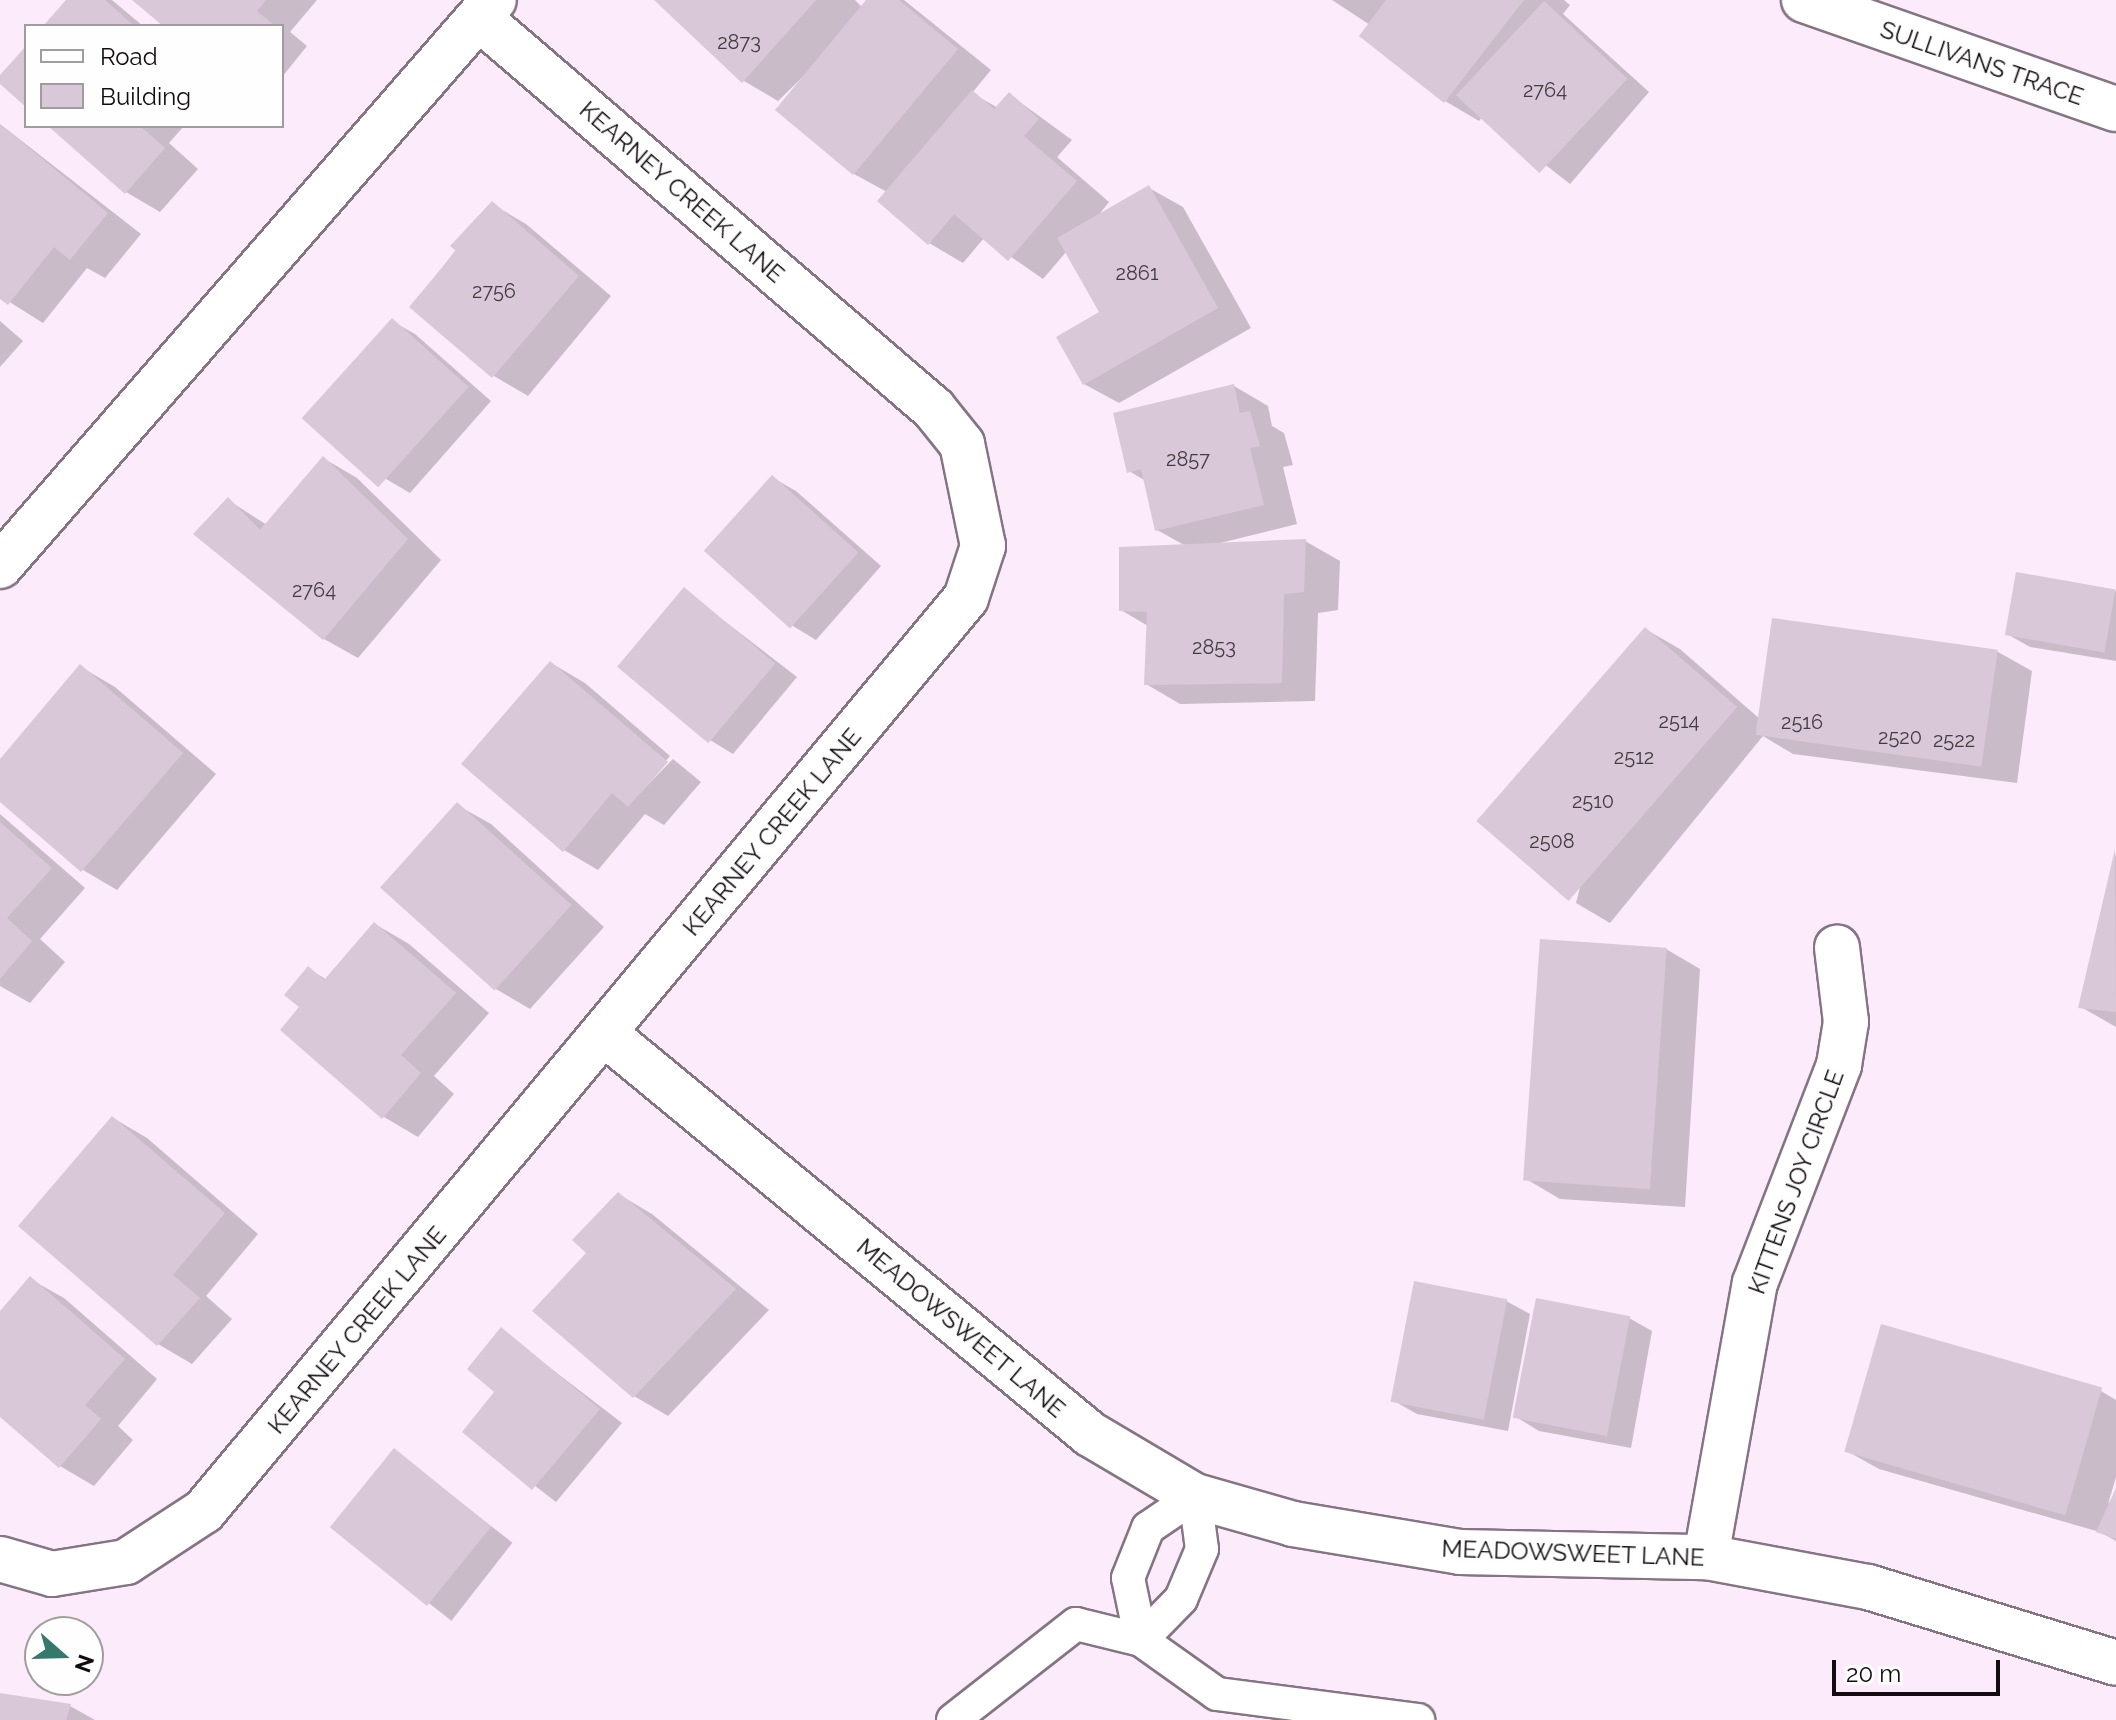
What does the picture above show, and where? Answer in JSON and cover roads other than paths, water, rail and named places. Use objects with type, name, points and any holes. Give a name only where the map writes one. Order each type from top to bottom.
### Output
[{"type":"street","name":"SULLIVANS TRACE","points":[[1804,0],[1901,17],[2116,109]]},
{"type":"street","name":"KEARNEY CREEK LANE","points":[[0,566],[487,9],[934,409],[962,444],[983,546],[966,598],[204,1511],[126,1562],[52,1574],[0,1559]]},
{"type":"street","name":"KITTENS JOY CIRCLE","points":[[1706,1557],[1755,1283],[1839,1065],[1846,1022],[1837,948]]},
{"type":"street","name":"MEADOWSWEET LANE","points":[[605,1034],[1090,1434],[1195,1496],[1293,1524],[1460,1552],[1706,1557],[1868,1587],[2116,1663]]},
{"type":"lane","points":[[1195,1496],[1202,1549],[1181,1599],[1141,1640],[1128,1578],[1148,1528],[1195,1496]]},
{"type":"lane","points":[[953,1720],[1076,1624],[1141,1640],[1224,1707],[1418,1720]]}]
